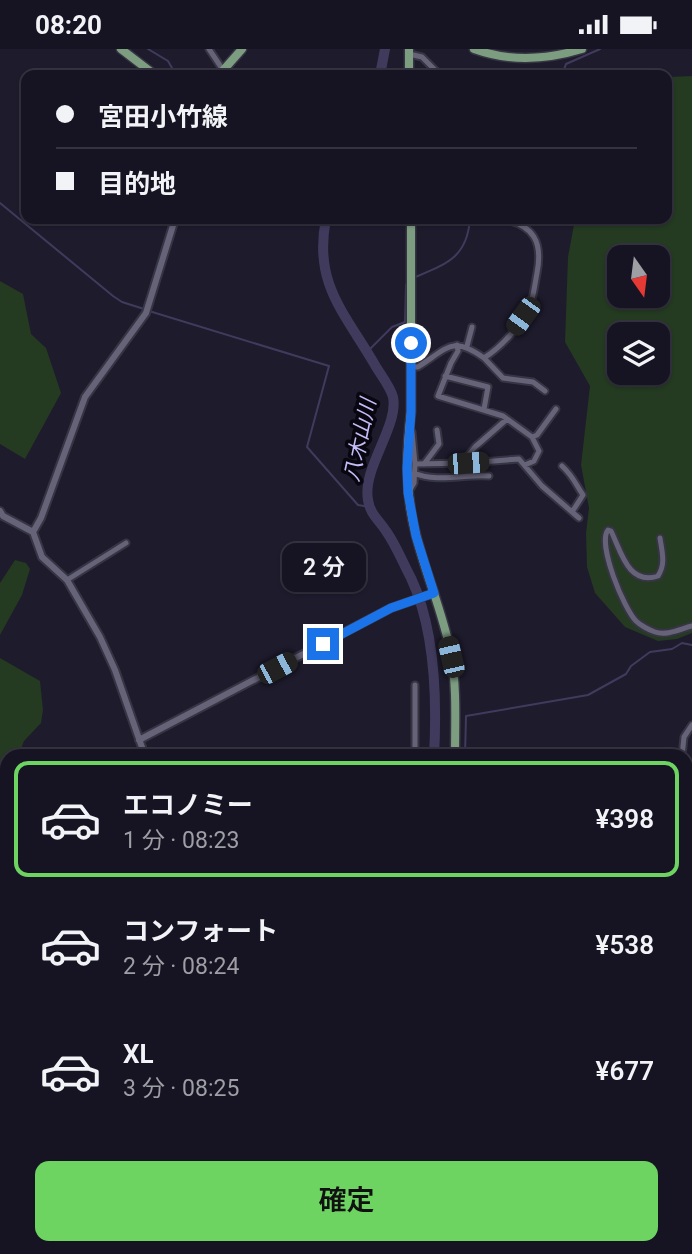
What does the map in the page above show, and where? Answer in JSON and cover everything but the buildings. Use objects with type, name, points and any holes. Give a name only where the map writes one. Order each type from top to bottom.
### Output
[{"type":"main road","points":[[121,49],[148,70]]},
{"type":"main road","points":[[223,70],[242,49]]},
{"type":"main road","points":[[474,49],[501,56],[533,59],[582,49]]},
{"type":"main road","points":[[409,52],[409,70]]},
{"type":"main road","points":[[411,224],[408,493],[430,594],[451,657],[455,749]]},
{"type":"street","points":[[209,49],[220,70]]},
{"type":"street","points":[[409,52],[422,57],[435,70]]},
{"type":"street","points":[[33,532],[41,518],[85,397],[146,313],[173,224]]},
{"type":"street","points":[[484,358],[497,350],[530,306],[541,254],[539,242],[521,224]]},
{"type":"street","points":[[467,347],[472,327]]},
{"type":"street","points":[[411,367],[418,367],[457,345],[467,347],[484,358],[503,378],[530,381],[545,391]]},
{"type":"street","points":[[457,345],[458,351],[439,395],[507,419],[532,437],[539,451],[534,461],[525,465]]},
{"type":"street","points":[[445,376],[488,387],[484,409]]},
{"type":"street","points":[[532,437],[537,435],[556,409]]},
{"type":"street","points":[[462,463],[475,447],[507,419]]},
{"type":"street","points":[[408,493],[414,483],[415,464],[410,423]]},
{"type":"street","points":[[424,464],[439,444],[437,430]]},
{"type":"street","points":[[415,464],[519,459],[542,486],[579,518]]},
{"type":"street","points":[[562,466],[573,476],[575,486],[583,495],[572,512]]},
{"type":"street","points":[[414,473],[423,477],[441,478],[457,475],[489,476]]},
{"type":"street","points":[[0,511],[33,532],[42,557],[67,580],[100,637],[115,670],[142,749]]},
{"type":"street","points":[[660,538],[664,564],[662,570],[658,576],[645,578],[632,572],[625,563],[611,531],[607,530],[604,537],[611,570],[635,621],[654,632],[667,633],[692,626]]},
{"type":"street","points":[[67,580],[126,544]]},
{"type":"street","points":[[139,740],[391,608],[430,594]]},
{"type":"street","points":[[415,685],[415,749]]},
{"type":"street","points":[[683,749],[684,737],[692,725]]},
{"type":"green space","points":[[692,76],[692,633],[677,639],[658,641],[625,627],[595,593],[587,567],[586,533],[589,508],[581,465],[590,386],[565,342],[568,257],[574,224],[672,224],[672,77]]},
{"type":"green space","points":[[0,281],[23,294],[31,334],[46,348],[61,393],[25,459],[0,444]]},
{"type":"green space","points":[[15,560],[26,563],[30,569],[22,595],[0,635],[0,583]]},
{"type":"green space","points":[[0,658],[40,681],[43,710],[41,723],[24,741],[21,749],[0,749]]},
{"type":"waterway","points":[[148,49],[168,61],[173,70]]},
{"type":"waterway","name":"八木山川","points":[[381,70],[385,49]]},
{"type":"waterway","points":[[564,70],[566,64],[600,49]]},
{"type":"waterway","points":[[0,203],[21,220]]},
{"type":"waterway","points":[[26,224],[113,296],[144,309]]},
{"type":"waterway","name":"八木山川","points":[[325,224],[324,262],[334,297],[393,397],[391,421],[370,474],[368,500],[411,578],[425,620],[433,666],[434,749]]},
{"type":"waterway","points":[[413,278],[453,258],[464,243],[469,224]]},
{"type":"waterway","points":[[367,352],[392,327],[405,322],[408,280]]},
{"type":"waterway","points":[[149,311],[329,366],[307,447],[358,505],[370,507]]},
{"type":"waterway","points":[[465,749],[466,716],[588,695],[626,674],[631,666],[650,652],[672,649],[682,643],[692,645]]},
{"type":"route","points":[[323,644],[391,608],[434,593],[416,536],[408,493],[411,343]]}]
